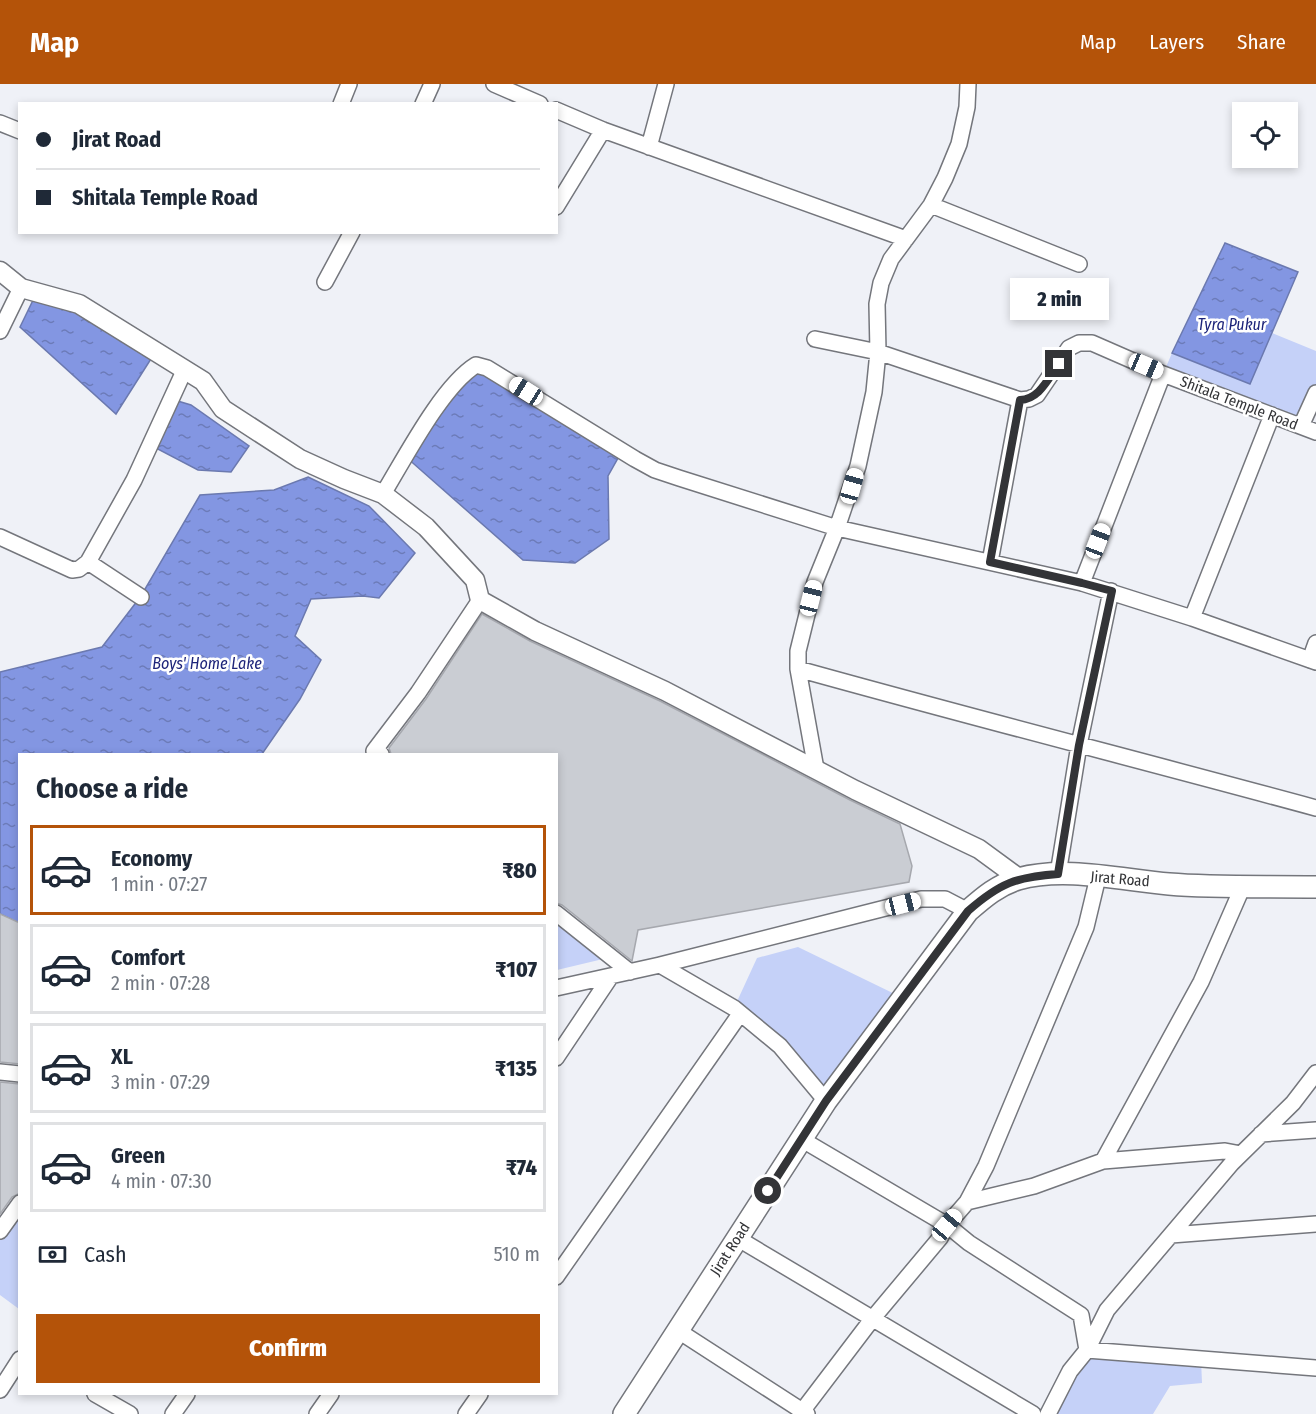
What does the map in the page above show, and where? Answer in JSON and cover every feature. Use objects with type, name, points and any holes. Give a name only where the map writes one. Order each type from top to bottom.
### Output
[{"type":"main road","name":"Jirat Road","points":[[624,1414],[826,1101],[968,911],[989,893],[1002,885],[1020,879],[1058,874],[1171,884],[1316,887]]},
{"type":"street","points":[[342,102],[349,84]]},
{"type":"street","points":[[424,102],[432,84]]},
{"type":"street","points":[[494,84],[535,102]]},
{"type":"street","points":[[650,147],[666,84]]},
{"type":"street","points":[[816,769],[798,669],[798,651],[815,582],[837,528],[858,466],[874,392],[878,352],[877,304],[881,283],[891,259],[931,205],[945,178],[959,144],[967,106],[968,84]]},
{"type":"street","points":[[558,111],[603,130],[906,239]]},
{"type":"street","points":[[0,123],[18,130]]},
{"type":"street","points":[[558,204],[603,130]]},
{"type":"street","points":[[931,205],[1079,264]]},
{"type":"street","points":[[325,282],[351,234]]},
{"type":"street","points":[[0,271],[21,288],[79,304],[185,369],[203,381],[223,409],[300,459],[383,494],[426,526],[475,580],[480,600],[535,631],[665,692],[855,790],[979,849],[1020,879]]},
{"type":"street","points":[[0,331],[21,288]]},
{"type":"street","points":[[815,339],[878,352],[1020,400],[990,562]]},
{"type":"street","name":"Shitala Temple Road","points":[[1020,400],[1037,395],[1070,348],[1079,343],[1092,343],[1163,374],[1316,432]]},
{"type":"street","points":[[383,494],[429,418],[462,374],[476,365],[487,368],[655,470],[837,528],[1112,591],[1313,661],[1316,643]]},
{"type":"street","points":[[0,537],[72,570],[79,569],[88,562],[134,480],[185,369]]},
{"type":"street","points":[[1082,583],[1163,374]]},
{"type":"street","points":[[1301,426],[1316,393]]},
{"type":"street","points":[[1192,618],[1272,415]]},
{"type":"street","points":[[88,562],[141,597]]},
{"type":"street","points":[[1058,874],[1079,745],[1112,591]]},
{"type":"street","points":[[375,753],[480,600]]},
{"type":"street","points":[[798,669],[1316,807]]},
{"type":"street","points":[[677,1330],[803,1413],[873,1318],[967,1202],[999,1136],[1086,927],[1098,876]]},
{"type":"street","points":[[1103,1161],[1201,982],[1243,885]]},
{"type":"street","points":[[558,988],[660,965],[921,899],[945,899],[968,911]]},
{"type":"street","points":[[558,915],[630,972]]},
{"type":"street","points":[[660,965],[740,1014],[780,1046],[826,1101]]},
{"type":"street","points":[[558,1055],[611,976]]},
{"type":"street","points":[[558,1274],[740,1014]]},
{"type":"street","points":[[0,1071],[18,1074]]},
{"type":"street","points":[[1048,1414],[1070,1371],[1087,1350],[1107,1310],[1241,1154],[1293,1102],[1316,1073]]},
{"type":"street","points":[[1261,1134],[1316,1130]]},
{"type":"street","points":[[801,1139],[947,1225],[969,1243],[1081,1315],[1087,1350]]},
{"type":"street","points":[[967,1202],[1034,1186],[1103,1161],[1225,1151],[1241,1154]]},
{"type":"street","points":[[0,1231],[18,1206]]},
{"type":"street","points":[[1171,1235],[1316,1224]]},
{"type":"street","points":[[737,1238],[1033,1414]]},
{"type":"street","points":[[1087,1350],[1316,1368]]},
{"type":"street","points":[[0,1390],[18,1362]]},
{"type":"street","points":[[97,1395],[130,1414]]},
{"type":"street","points":[[173,1414],[186,1395]]},
{"type":"street","points":[[317,1414],[330,1395]]},
{"type":"street","points":[[466,1414],[479,1395]]},
{"type":"shaded area","points":[[1272,333],[1316,351],[1316,393],[1301,426],[1163,374],[1172,353],[1250,384]]},
{"type":"shaded area","points":[[558,918],[603,959],[558,970]]},
{"type":"shaded area","points":[[798,947],[903,998],[826,1101],[734,1008],[757,958]]},
{"type":"shaded area","points":[[18,1204],[18,1308],[0,1295],[0,1231]]},
{"type":"shaded area","points":[[1087,1350],[1201,1359],[1202,1383],[1170,1386],[1153,1414],[1048,1414]]},
{"type":"water","name":"Tyra Pukur","points":[[1225,243],[1298,272],[1250,384],[1172,353]]},
{"type":"water","points":[[37,292],[156,351],[116,414],[20,327]]},
{"type":"water","points":[[476,365],[622,451],[608,476],[609,539],[575,563],[523,560],[406,457]]},
{"type":"water","points":[[171,399],[191,405],[249,446],[231,472],[198,470],[150,445]]},
{"type":"water","name":"Boys' Home Lake","points":[[308,477],[369,506],[415,553],[379,598],[363,596],[311,599],[295,636],[321,660],[300,699],[263,753],[18,753],[18,923],[0,914],[0,672],[102,647],[141,596],[200,495],[274,490]]},
{"type":"building","points":[[482,614],[530,641],[660,701],[900,824],[912,866],[909,882],[638,930],[632,961],[558,904],[558,753],[391,753],[389,748],[426,699]]},
{"type":"building","points":[[0,914],[18,922],[18,1064],[0,1062]]},
{"type":"building","points":[[0,1082],[18,1084],[18,1194],[12,1197],[0,1214]]},
{"type":"route","points":[[768,1191],[826,1101],[968,911],[1002,885],[1039,875],[1058,874],[1079,745],[1112,591],[990,562],[1020,400],[1037,395],[1059,364]]}]
